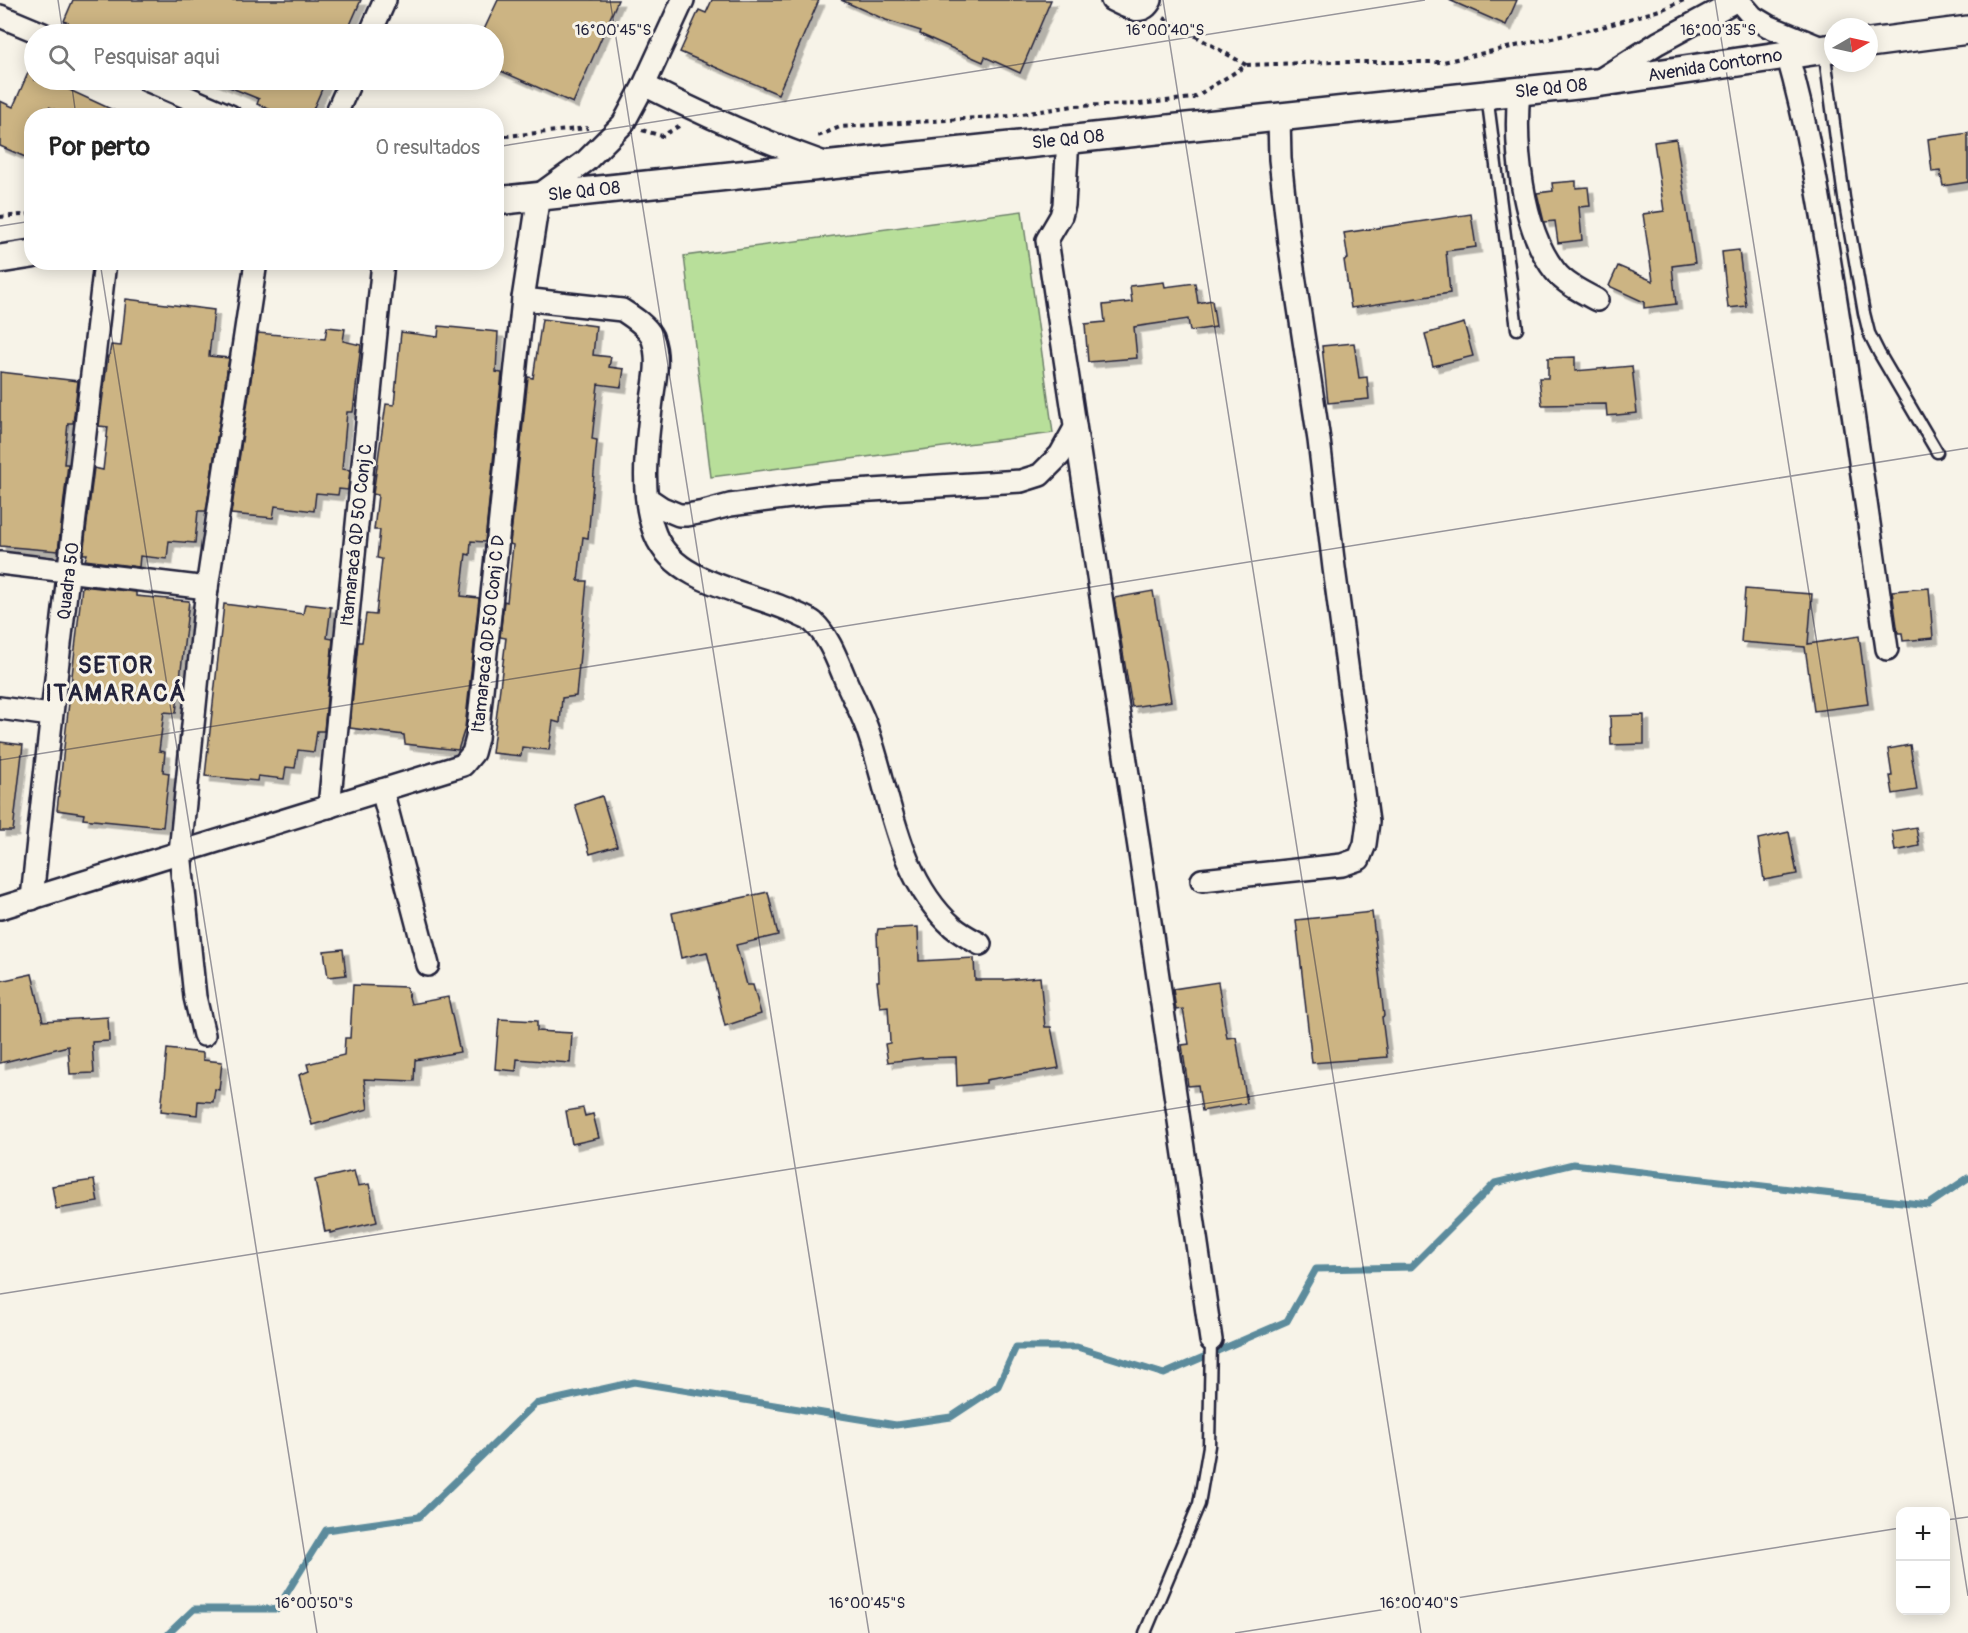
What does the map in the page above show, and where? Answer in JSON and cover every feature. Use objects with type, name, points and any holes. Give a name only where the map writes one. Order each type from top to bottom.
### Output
[{"type":"street","points":[[374,24],[384,0]]},
{"type":"street","points":[[504,200],[539,195],[586,161],[623,124],[644,85],[683,0]]},
{"type":"street","points":[[1112,0],[1134,10],[1140,10],[1148,4]]},
{"type":"street","points":[[1596,83],[1658,42],[1738,0],[1753,17],[1768,26],[1824,47]]},
{"type":"street","points":[[0,16],[24,26]]},
{"type":"street","points":[[1878,42],[1968,30]]},
{"type":"street","name":"Avenida Contorno","points":[[1596,83],[1824,49]]},
{"type":"street","points":[[1787,54],[1802,104],[1818,191],[1887,649]]},
{"type":"street","name":"Sle Qd 08","points":[[539,195],[1596,83]]},
{"type":"street","points":[[644,85],[700,114],[831,165]]},
{"type":"street","points":[[170,90],[212,108]]},
{"type":"street","points":[[339,108],[347,90]]},
{"type":"street","points":[[1518,91],[1517,150],[1531,222],[1541,248],[1555,272],[1571,286],[1597,300]]},
{"type":"street","points":[[1202,880],[1342,865],[1359,859],[1365,844],[1368,822],[1319,440],[1289,242],[1280,159],[1279,117]]},
{"type":"street","points":[[1068,139],[1064,205],[1061,216],[1047,240],[1211,1340]]},
{"type":"street","name":"Itamaracá QD 50 Conj C D","points":[[0,908],[464,765],[473,753],[478,729],[523,299],[539,195]]},
{"type":"street","points":[[0,259],[24,256]]},
{"type":"street","name":"Quadra 50","points":[[32,899],[50,715],[70,571],[104,270]]},
{"type":"street","points":[[204,1035],[195,997],[180,852],[207,588],[255,270]]},
{"type":"street","name":"Itamaracá QD 50 Conj C","points":[[329,807],[382,270]]},
{"type":"street","points":[[523,299],[622,310],[635,318],[651,336],[657,361],[646,469],[649,517],[656,537],[679,566],[714,584],[775,604],[811,621],[827,637],[868,730],[901,845],[915,876],[933,904],[954,928],[980,944]]},
{"type":"street","points":[[647,498],[662,508],[687,515],[704,513],[730,505],[822,494],[1022,481],[1040,475],[1060,454],[1075,428]]},
{"type":"street","points":[[0,563],[207,588]]},
{"type":"street","points":[[0,708],[50,715]]},
{"type":"street","points":[[382,790],[428,965]]},
{"type":"lane","points":[[1831,72],[1844,198],[1869,333],[1937,452]]},
{"type":"lane","points":[[1487,94],[1517,329]]},
{"type":"lane","points":[[1145,1633],[1199,1504],[1209,1446],[1211,1340]]},
{"type":"path","points":[[785,149],[840,127],[1009,116],[1073,106],[1139,104],[1193,98],[1247,65],[1443,62],[1602,27],[1663,9],[1684,0]]},
{"type":"path","points":[[1148,4],[1247,65]]},
{"type":"path","points":[[0,218],[24,215]]},
{"type":"green space","points":[[1022,211],[1053,433],[711,477],[684,256]]},
{"type":"building","points":[[73,0],[361,0],[350,24],[70,24],[64,21]]},
{"type":"building","points":[[498,0],[618,0],[573,103],[504,72],[504,24],[487,24]]},
{"type":"building","points":[[712,0],[819,0],[778,94],[680,52],[699,10],[706,13]]},
{"type":"building","points":[[841,0],[1051,0],[1020,73],[985,57],[983,62],[920,34],[921,31],[886,20]]},
{"type":"building","points":[[1449,0],[1517,0],[1506,25]]},
{"type":"building","points":[[24,82],[24,90],[70,90],[109,108],[24,108],[24,156],[0,146],[0,101],[13,107]]},
{"type":"building","points":[[237,90],[322,90],[314,108],[266,108],[257,104],[259,99]]},
{"type":"building","points":[[1968,133],[1968,182],[1943,186],[1940,171],[1932,172],[1928,139]]},
{"type":"building","points":[[1676,139],[1695,263],[1672,266],[1676,304],[1644,308],[1644,302],[1609,286],[1618,266],[1653,281],[1643,214],[1664,211],[1654,142]]},
{"type":"building","points":[[1576,181],[1576,188],[1588,187],[1590,206],[1579,207],[1582,240],[1558,243],[1555,221],[1544,222],[1537,193],[1553,191],[1552,183]]},
{"type":"building","points":[[1471,214],[1476,247],[1446,251],[1450,293],[1351,308],[1344,260],[1348,259],[1344,233]]},
{"type":"building","points":[[1739,250],[1746,306],[1728,308],[1722,252]]},
{"type":"building","points":[[1164,282],[1165,287],[1195,283],[1198,303],[1212,300],[1216,327],[1190,331],[1188,319],[1134,327],[1137,358],[1088,362],[1085,324],[1105,322],[1103,305],[1132,302],[1130,286]]},
{"type":"building","points":[[126,299],[214,310],[209,356],[229,358],[206,511],[198,511],[195,543],[169,541],[167,559],[140,556],[139,567],[85,560],[87,554],[83,554],[94,468],[103,470],[108,427],[99,426],[108,356],[111,345],[121,346]]},
{"type":"building","points":[[542,319],[596,326],[593,355],[611,357],[609,367],[624,369],[621,387],[598,384],[592,439],[597,440],[588,538],[583,537],[578,581],[587,581],[576,696],[562,698],[560,723],[553,721],[549,750],[522,747],[521,756],[492,753],[506,638],[500,637],[504,601],[507,602],[513,545],[510,544],[528,377],[533,378]]},
{"type":"building","points":[[1464,323],[1473,356],[1433,366],[1425,334]]},
{"type":"building","points":[[439,326],[498,332],[496,372],[502,373],[485,542],[471,541],[470,555],[466,554],[461,596],[479,598],[465,728],[458,750],[405,744],[404,735],[350,728],[358,642],[362,642],[366,614],[376,615],[382,559],[377,558],[380,530],[374,530],[378,495],[373,494],[386,404],[394,405],[401,332],[438,337]]},
{"type":"building","points":[[327,327],[345,329],[343,341],[361,345],[353,412],[347,412],[342,469],[350,470],[348,490],[339,489],[338,495],[316,493],[314,511],[275,506],[273,518],[231,514],[258,333],[325,339]]},
{"type":"building","points":[[1354,343],[1359,378],[1367,377],[1369,399],[1328,403],[1322,346]]},
{"type":"building","points":[[1575,357],[1575,371],[1632,366],[1637,413],[1607,416],[1606,404],[1542,405],[1539,378],[1548,378],[1548,358]]},
{"type":"building","points":[[0,372],[78,381],[73,423],[68,423],[64,464],[68,464],[58,551],[0,546]]},
{"type":"building","points":[[82,586],[136,592],[136,596],[189,601],[176,713],[164,712],[159,751],[165,752],[163,772],[169,773],[163,827],[83,819],[84,814],[57,810]]},
{"type":"building","points":[[1929,588],[1933,638],[1903,641],[1902,633],[1898,633],[1892,591]]},
{"type":"building","points":[[1745,589],[1812,594],[1808,644],[1859,636],[1868,704],[1814,711],[1805,647],[1741,642]]},
{"type":"building","points":[[1153,591],[1171,701],[1132,707],[1114,598]]},
{"type":"building","points":[[224,604],[303,614],[305,604],[331,607],[327,638],[333,639],[324,731],[317,731],[314,752],[298,750],[295,768],[286,767],[284,779],[258,776],[257,781],[205,776]]},
{"type":"building","points":[[1644,715],[1644,744],[1611,745],[1610,716]]},
{"type":"building","points":[[0,742],[23,745],[13,831],[0,831]]},
{"type":"building","points":[[1910,745],[1917,790],[1893,794],[1888,749]]},
{"type":"building","points":[[602,796],[617,846],[590,854],[575,805]]},
{"type":"building","points":[[1916,827],[1919,846],[1895,851],[1892,831]]},
{"type":"building","points":[[1789,832],[1797,874],[1764,880],[1758,839]]},
{"type":"building","points":[[768,892],[778,935],[736,945],[747,985],[753,985],[761,1014],[725,1026],[707,952],[681,958],[672,913]]},
{"type":"building","points":[[1372,912],[1387,1057],[1312,1063],[1296,920]]},
{"type":"building","points":[[918,927],[919,961],[974,958],[975,980],[1040,977],[1045,1027],[1051,1027],[1059,1068],[986,1080],[986,1083],[957,1086],[956,1057],[888,1062],[885,1044],[890,1043],[888,1006],[880,1007],[877,981],[879,981],[878,929]]},
{"type":"building","points":[[343,949],[346,975],[328,977],[324,951]]},
{"type":"building","points":[[32,974],[43,1021],[108,1017],[109,1041],[92,1042],[94,1073],[70,1074],[68,1046],[0,1063],[0,981]]},
{"type":"building","points":[[1218,982],[1227,1038],[1236,1037],[1247,1103],[1202,1111],[1198,1085],[1188,1086],[1182,1045],[1189,1044],[1183,1009],[1176,1010],[1173,989]]},
{"type":"building","points":[[353,985],[406,987],[411,1004],[448,997],[460,1052],[415,1060],[414,1081],[364,1079],[368,1109],[312,1125],[299,1075],[309,1071],[307,1064],[344,1055],[345,1038],[350,1038]]},
{"type":"building","points":[[499,1019],[537,1021],[537,1031],[572,1033],[570,1063],[517,1059],[516,1071],[495,1069]]},
{"type":"building","points":[[167,1049],[203,1053],[203,1060],[222,1062],[219,1090],[215,1089],[213,1102],[198,1101],[197,1115],[161,1111]]},
{"type":"building","points":[[583,1108],[585,1116],[593,1114],[599,1138],[572,1144],[566,1111]]},
{"type":"building","points":[[354,1171],[358,1186],[369,1184],[377,1222],[330,1233],[330,1231],[325,1232],[315,1180]]},
{"type":"building","points":[[94,1180],[98,1202],[56,1209],[52,1186]]},
{"type":"waterway","points":[[169,1633],[194,1609],[277,1609],[326,1530],[419,1517],[535,1404],[634,1382],[896,1425],[951,1417],[998,1386],[1016,1347],[1077,1347],[1164,1374],[1287,1321],[1316,1269],[1411,1267],[1495,1183],[1573,1164],[1928,1205],[1968,1178]]},
{"type":"district","name":"SETOR ITAMARACÁ","points":[[116,679]]}]
